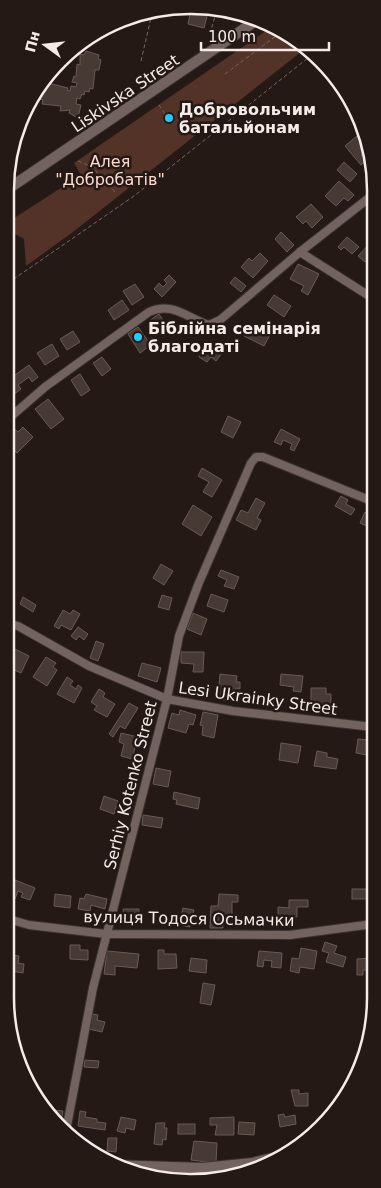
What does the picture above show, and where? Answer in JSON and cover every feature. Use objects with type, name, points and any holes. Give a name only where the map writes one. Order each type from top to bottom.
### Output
[{"type":"street","name":"Liskivska Street","points":[[14,185],[251,24]]},
{"type":"street","points":[[14,415],[45,387],[149,312],[160,307],[168,307],[210,324],[220,320],[300,252],[367,199]]},
{"type":"street","points":[[300,252],[367,294]]},
{"type":"street","name":"Serhiy Kotenko Street","points":[[67,1123],[84,1029],[106,934],[167,699],[180,636],[198,585],[251,463],[256,457],[263,457],[367,499]]},
{"type":"street","name":"Lesi Ukrainky Street","points":[[14,625],[89,666],[167,699],[233,711],[367,726]]},
{"type":"street","name":"вулиця Тодося Осьмачки","points":[[14,921],[29,925],[106,934],[290,936],[367,925]]},
{"type":"street","points":[[145,1168],[239,1167]]},
{"type":"path","points":[[210,34],[215,15]]},
{"type":"path","points":[[141,61],[151,18]]},
{"type":"path","points":[[225,74],[276,36]]},
{"type":"path","points":[[14,279],[134,196],[307,58]]},
{"type":"path","points":[[159,105],[166,115]]},
{"type":"path","points":[[78,161],[92,167],[115,192]]},
{"type":"green space","name":"Алея \"Добробатів\"","points":[[266,31],[301,52],[73,232],[26,266],[24,239],[14,233],[14,218],[81,175],[74,163]]},
{"type":"building","points":[[190,14],[208,14],[204,28],[188,24]]},
{"type":"building","points":[[86,51],[99,55],[98,59],[101,60],[99,70],[95,70],[93,89],[90,88],[89,92],[85,91],[80,99],[77,98],[76,104],[81,105],[78,118],[69,113],[70,110],[60,111],[61,106],[42,104],[43,100],[39,99],[50,83],[68,88],[67,90],[70,91],[71,86],[76,87],[77,83],[72,82],[74,76],[76,77],[77,64],[80,65],[80,54],[84,55]]},
{"type":"building","points":[[357,136],[363,153],[361,155],[365,161],[361,165],[345,146]]},
{"type":"building","points":[[344,162],[357,174],[350,182],[337,170]]},
{"type":"building","points":[[339,181],[354,195],[348,201],[344,198],[336,206],[325,196]]},
{"type":"building","points":[[311,204],[323,217],[312,228],[306,221],[303,224],[296,217]]},
{"type":"building","points":[[281,232],[294,245],[287,252],[275,239]]},
{"type":"building","points":[[347,237],[359,247],[352,254],[344,247],[341,250],[338,247]]},
{"type":"building","points":[[367,246],[367,260],[365,262],[358,256]]},
{"type":"building","points":[[260,253],[268,261],[253,278],[241,267],[249,258],[252,261]]},
{"type":"building","points":[[298,264],[319,274],[308,295],[301,291],[304,286],[290,279]]},
{"type":"building","points":[[169,275],[176,282],[162,297],[154,289],[159,283],[163,287],[167,283],[164,280]]},
{"type":"building","points":[[235,277],[246,286],[241,292],[230,283]]},
{"type":"building","points":[[135,284],[144,297],[132,305],[123,291]]},
{"type":"building","points":[[274,295],[291,306],[284,317],[267,305]]},
{"type":"building","points":[[122,300],[129,310],[114,320],[108,310]]},
{"type":"building","points":[[159,314],[168,328],[158,335],[149,321]]},
{"type":"building","points":[[262,325],[272,331],[264,346],[244,336],[250,326],[259,331]]},
{"type":"building","points":[[138,327],[151,345],[140,353],[128,334]]},
{"type":"building","points":[[73,331],[80,342],[67,350],[60,339]]},
{"type":"building","points":[[208,343],[222,353],[216,361],[211,357],[207,362],[199,357]]},
{"type":"building","points":[[52,344],[59,356],[45,365],[37,353]]},
{"type":"building","points":[[102,357],[111,369],[102,376],[93,363]]},
{"type":"building","points":[[29,365],[38,377],[32,382],[29,377],[18,385],[21,389],[14,394],[14,376]]},
{"type":"building","points":[[80,374],[90,390],[81,396],[71,380]]},
{"type":"building","points":[[48,399],[64,419],[51,429],[35,409]]},
{"type":"building","points":[[228,416],[241,422],[233,438],[221,432]]},
{"type":"building","points":[[23,427],[33,437],[17,453],[14,450],[14,429],[18,432]]},
{"type":"building","points":[[281,429],[300,439],[294,451],[290,449],[292,444],[283,440],[281,445],[274,442]]},
{"type":"building","points":[[202,468],[222,480],[212,497],[203,492],[209,482],[198,476]]},
{"type":"building","points":[[341,496],[348,500],[346,504],[355,509],[351,515],[335,506]]},
{"type":"building","points":[[256,498],[265,503],[257,518],[261,520],[256,530],[236,520],[241,510],[248,513]]},
{"type":"building","points":[[193,505],[212,517],[201,536],[182,524]]},
{"type":"building","points":[[365,512],[367,513],[367,526],[360,523]]},
{"type":"building","points":[[161,564],[173,571],[164,585],[153,578]]},
{"type":"building","points":[[221,570],[239,577],[234,589],[224,586],[227,580],[218,576]]},
{"type":"building","points":[[211,594],[228,600],[224,612],[207,606]]},
{"type":"building","points":[[162,595],[172,598],[169,610],[158,607]]},
{"type":"building","points":[[23,597],[36,605],[33,612],[20,604]]},
{"type":"building","points":[[63,610],[70,614],[73,610],[80,614],[71,630],[61,625],[59,629],[54,626]]},
{"type":"building","points":[[193,613],[207,619],[201,635],[187,629]]},
{"type":"building","points":[[78,627],[88,634],[84,640],[79,636],[76,640],[71,636]]},
{"type":"building","points":[[96,641],[104,644],[98,661],[90,658]]},
{"type":"building","points":[[14,648],[29,656],[21,673],[14,670]]},
{"type":"building","points":[[181,652],[204,652],[203,672],[193,672],[194,664],[181,663]]},
{"type":"building","points":[[46,657],[56,663],[53,667],[57,670],[47,686],[33,677]]},
{"type":"building","points":[[142,663],[161,668],[157,682],[138,676]]},
{"type":"building","points":[[220,674],[237,676],[236,682],[240,682],[240,689],[236,688],[235,694],[228,694],[227,701],[222,700],[222,696],[218,696]]},
{"type":"building","points":[[281,674],[303,676],[301,692],[293,691],[294,687],[280,685]]},
{"type":"building","points":[[67,677],[73,681],[70,685],[76,689],[78,685],[82,688],[74,703],[57,694]]},
{"type":"building","points":[[311,688],[326,688],[326,694],[331,694],[331,709],[324,709],[324,705],[311,705]]},
{"type":"building","points":[[99,689],[105,693],[103,697],[115,704],[107,717],[94,710],[97,706],[91,702]]},
{"type":"building","points":[[129,703],[138,708],[125,729],[120,726],[113,737],[109,734]]},
{"type":"building","points":[[180,710],[196,715],[193,725],[189,724],[186,733],[168,728],[172,713],[179,715]]},
{"type":"building","points":[[203,712],[218,715],[214,738],[202,735],[203,726],[200,725]]},
{"type":"building","points":[[121,733],[138,737],[132,759],[121,756],[124,744],[119,742]]},
{"type":"building","points":[[358,739],[367,740],[367,755],[356,753]]},
{"type":"building","points":[[281,743],[301,746],[298,763],[279,760]]},
{"type":"building","points":[[317,751],[327,753],[327,757],[338,759],[336,769],[314,766]]},
{"type":"building","points":[[156,768],[171,771],[168,787],[153,784]]},
{"type":"building","points":[[174,792],[200,798],[198,809],[176,804],[177,800],[173,799]]},
{"type":"building","points":[[104,796],[118,801],[114,814],[100,809]]},
{"type":"building","points":[[143,815],[163,818],[161,828],[142,825]]},
{"type":"building","points":[[15,880],[35,888],[30,900],[21,897],[23,893],[18,891],[14,898]]},
{"type":"building","points":[[352,889],[367,889],[367,899],[352,899]]},
{"type":"building","points":[[55,894],[71,896],[70,908],[54,906]]},
{"type":"building","points":[[86,894],[107,899],[105,909],[91,905],[90,911],[78,909],[80,898],[84,899]]},
{"type":"building","points":[[219,894],[238,895],[238,902],[232,902],[232,916],[223,915],[223,928],[210,928],[211,906],[218,906]]},
{"type":"building","points":[[289,900],[308,900],[308,907],[297,907],[297,917],[287,917],[287,924],[278,924],[278,907],[289,908]]},
{"type":"building","points":[[183,908],[194,910],[190,927],[179,925]]},
{"type":"building","points":[[123,909],[139,909],[139,918],[124,918]]},
{"type":"building","points":[[325,942],[337,946],[334,953],[346,957],[343,967],[326,962],[329,953],[322,951]]},
{"type":"building","points":[[70,945],[80,945],[80,950],[88,950],[88,960],[70,959]]},
{"type":"building","points":[[301,948],[317,951],[314,969],[300,967],[299,973],[290,971],[292,958],[299,959]]},
{"type":"building","points":[[158,950],[164,950],[164,954],[176,954],[177,968],[158,969]]},
{"type":"building","points":[[107,951],[139,954],[137,968],[115,966],[115,975],[104,974]]},
{"type":"building","points":[[259,951],[282,953],[281,968],[271,967],[272,961],[264,960],[263,967],[257,966]]},
{"type":"building","points":[[14,955],[19,956],[18,963],[24,964],[23,973],[14,972]]},
{"type":"building","points":[[191,958],[207,960],[206,973],[189,971]]},
{"type":"building","points":[[367,958],[367,970],[363,970],[363,975],[357,975],[357,959]]},
{"type":"building","points":[[203,983],[215,985],[211,1005],[200,1003]]},
{"type":"building","points":[[93,1014],[98,1015],[97,1020],[105,1022],[102,1032],[89,1029]]},
{"type":"building","points":[[85,1060],[99,1061],[98,1068],[84,1067]]},
{"type":"building","points":[[291,1090],[299,1090],[299,1094],[308,1093],[308,1106],[295,1106]]},
{"type":"building","points":[[54,1110],[63,1111],[62,1118]]},
{"type":"building","points":[[80,1111],[86,1112],[85,1117],[97,1119],[97,1122],[106,1123],[105,1130],[78,1126]]},
{"type":"building","points":[[284,1114],[285,1117],[295,1115],[296,1124],[280,1127],[278,1115]]},
{"type":"building","points":[[121,1117],[136,1120],[134,1130],[126,1128],[125,1133],[117,1131]]},
{"type":"building","points":[[234,1117],[234,1135],[215,1135],[217,1125],[210,1125],[210,1118]]},
{"type":"building","points":[[239,1122],[255,1123],[254,1135],[238,1134]]},
{"type":"building","points":[[156,1123],[165,1123],[164,1128],[167,1128],[166,1140],[163,1139],[162,1145],[154,1144]]},
{"type":"building","points":[[178,1124],[195,1124],[195,1134],[178,1134]]},
{"type":"building","points":[[108,1138],[117,1138],[116,1152],[107,1151]]},
{"type":"building","points":[[194,1141],[217,1143],[216,1163],[191,1160]]},
{"type":"place","name":"Добровольчим батальйонам","points":[[169,118]]},
{"type":"place","name":"Біблійна семінарія благодаті","points":[[138,337]]}]
